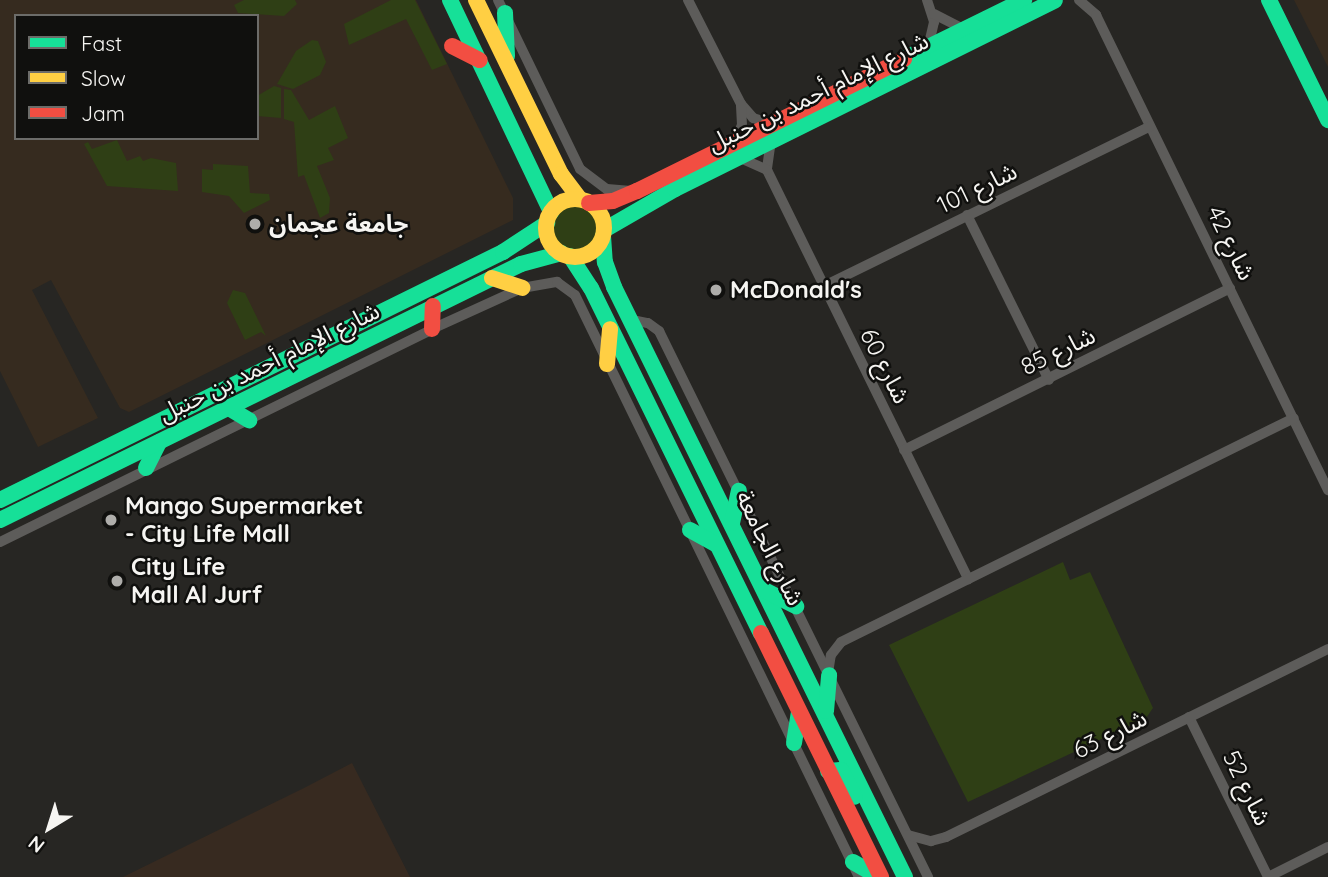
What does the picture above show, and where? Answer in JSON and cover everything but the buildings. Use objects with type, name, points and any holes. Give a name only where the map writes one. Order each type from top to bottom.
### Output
[{"type":"street","points":[[450,0],[480,60],[549,218],[550,241],[566,255],[587,254],[603,233],[599,211],[584,201],[561,174],[476,0]]},
{"type":"street","points":[[688,0],[741,104],[771,132],[766,170],[735,151],[742,125],[741,104]]},
{"type":"street","points":[[927,0],[934,14],[965,30]]},
{"type":"street","name":"شارع الإمام أحمد بن حنبل","points":[[603,233],[735,151],[1024,0]]},
{"type":"street","name":"شارع الإمام أحمد بن حنبل","points":[[771,132],[1055,0]]},
{"type":"street","name":"شارع 42","points":[[1079,0],[1096,15]]},
{"type":"street","name":"شارع 42","points":[[1094,0],[1096,15],[1328,490]]},
{"type":"street","points":[[1269,0],[1328,120]]},
{"type":"street","points":[[501,7],[508,65]]},
{"type":"street","points":[[501,7],[580,169],[607,189],[638,191]]},
{"type":"street","points":[[928,48],[934,14]]},
{"type":"street","points":[[452,46],[480,60]]},
{"type":"street","name":"شارع 101","points":[[822,287],[1150,126]]},
{"type":"street","name":"شارع الإمام أحمد بن حنبل","points":[[584,201],[613,201],[735,151]]},
{"type":"street","name":"شارع 60","points":[[766,170],[968,579]]},
{"type":"street","points":[[549,218],[566,200],[584,201]]},
{"type":"street","points":[[967,215],[1049,380]]},
{"type":"street","name":"شارع الإمام أحمد بن حنبل","points":[[0,500],[503,252],[549,218]]},
{"type":"street","name":"شارع الجامعة","points":[[603,233],[609,275],[905,877]]},
{"type":"street","name":"شارع الإمام أحمد بن حنبل","points":[[0,520],[492,278],[535,259],[566,255]]},
{"type":"street","name":"شارع الجامعة","points":[[566,255],[610,327],[880,877]]},
{"type":"street","points":[[492,278],[522,288]]},
{"type":"street","points":[[0,542],[146,468],[522,288],[545,281],[567,286],[856,870],[880,877]]},
{"type":"street","name":"شارع 85","points":[[904,450],[1230,288]]},
{"type":"street","points":[[432,329],[433,306]]},
{"type":"street","points":[[632,320],[648,323],[659,331],[928,877]]},
{"type":"street","points":[[607,365],[610,327]]},
{"type":"street","points":[[227,407],[249,420]]},
{"type":"street","points":[[826,713],[831,655],[841,642],[1294,418]]},
{"type":"street","points":[[146,468],[159,442]]},
{"type":"street","points":[[732,523],[739,491]]},
{"type":"street","points":[[690,530],[715,544]]},
{"type":"street","points":[[766,591],[796,606]]},
{"type":"street","points":[[811,638],[841,642]]},
{"type":"street","name":"شارع 63","points":[[908,835],[931,841],[946,837],[1328,649]]},
{"type":"street","points":[[794,743],[799,712]]},
{"type":"street","name":"شارع 52","points":[[1189,717],[1268,877]]},
{"type":"street","points":[[828,771],[841,770],[865,814],[881,827]]},
{"type":"street","points":[[1268,877],[1328,848]]},
{"type":"shaded area","name":"جامعة عجمان","points":[[0,0],[416,0],[513,198],[513,220],[129,412],[120,408],[51,280],[32,290],[98,418],[38,447],[0,371]]},
{"type":"shaded area","points":[[1294,0],[1328,0],[1328,67]]},
{"type":"shaded area","points":[[352,763],[410,877],[123,877],[304,788]]},
{"type":"green space","points":[[244,0],[295,0],[297,4],[284,16],[238,13],[234,5]]},
{"type":"green space","points":[[391,0],[415,0],[447,64],[432,70],[406,19],[349,45],[344,24]]},
{"type":"green space","points":[[312,40],[318,41],[326,62],[320,75],[293,89],[277,84],[296,51]]},
{"type":"green space","points":[[274,86],[281,88],[281,118],[259,116],[259,95]]},
{"type":"green space","points":[[284,89],[291,90],[309,120],[335,106],[348,138],[328,148],[334,160],[317,166],[330,198],[329,213],[320,218],[304,175],[298,177],[294,122],[284,119]]},
{"type":"green space","points":[[117,140],[127,161],[140,156],[143,161],[151,158],[176,163],[178,191],[107,186],[84,144],[88,142],[92,149]]},
{"type":"green space","points":[[213,164],[248,166],[250,193],[269,194],[270,200],[244,213],[229,196],[202,192],[202,169],[213,170]]},
{"type":"green space","points":[[574,203],[591,211],[599,228],[591,245],[574,253],[557,245],[549,228],[557,211]]},
{"type":"green space","points":[[233,290],[245,293],[266,336],[261,332],[245,340],[227,303]]},
{"type":"green space","points":[[1063,562],[1070,580],[1090,572],[1153,708],[1146,718],[968,802],[889,645]]},
{"type":"traffic: fast","points":[[450,0],[551,212]]},
{"type":"traffic: fast","points":[[904,59],[1024,0]]},
{"type":"traffic: fast","points":[[604,230],[675,189],[1055,0]]},
{"type":"traffic: fast","points":[[1269,0],[1328,120]]},
{"type":"traffic: fast","points":[[505,13],[507,56]]},
{"type":"traffic: fast","points":[[0,500],[503,252],[547,223]]},
{"type":"traffic: fast","points":[[603,236],[605,262],[614,287],[905,877]]},
{"type":"traffic: fast","points":[[0,520],[521,264],[562,253]]},
{"type":"traffic: fast","points":[[570,256],[591,288],[761,633]]},
{"type":"traffic: fast","points":[[227,407],[249,420]]},
{"type":"traffic: fast","points":[[146,468],[159,442]]},
{"type":"traffic: fast","points":[[732,523],[739,491]]},
{"type":"traffic: fast","points":[[690,530],[715,544]]},
{"type":"traffic: fast","points":[[766,591],[796,606]]},
{"type":"traffic: fast","points":[[826,711],[829,675]]},
{"type":"traffic: fast","points":[[794,743],[799,712]]},
{"type":"traffic: fast","points":[[828,771],[841,770],[855,797]]},
{"type":"traffic: fast","points":[[853,862],[879,877]]},
{"type":"traffic: slow","points":[[476,0],[561,174],[580,199]]},
{"type":"traffic: slow","points":[[575,199],[591,204],[599,212],[604,228],[599,244],[591,252],[575,257],[559,252],[551,244],[546,228],[551,212],[559,204],[575,199]]},
{"type":"traffic: slow","points":[[492,278],[522,288]]},
{"type":"traffic: slow","points":[[607,364],[610,329]]},
{"type":"traffic: jam","points":[[452,46],[480,60]]},
{"type":"traffic: jam","points":[[589,203],[613,201],[637,191],[904,59]]},
{"type":"traffic: jam","points":[[432,329],[433,306]]},
{"type":"traffic: jam","points":[[761,633],[881,877]]},
{"type":"place","name":"جامعة عجمان","points":[[255,224]]},
{"type":"place","name":"McDonald's","points":[[716,290]]},
{"type":"place","name":"Mango Supermarket - City Life Mall","points":[[111,520]]},
{"type":"place","name":"City Life Mall Al Jurf","points":[[117,581]]}]
